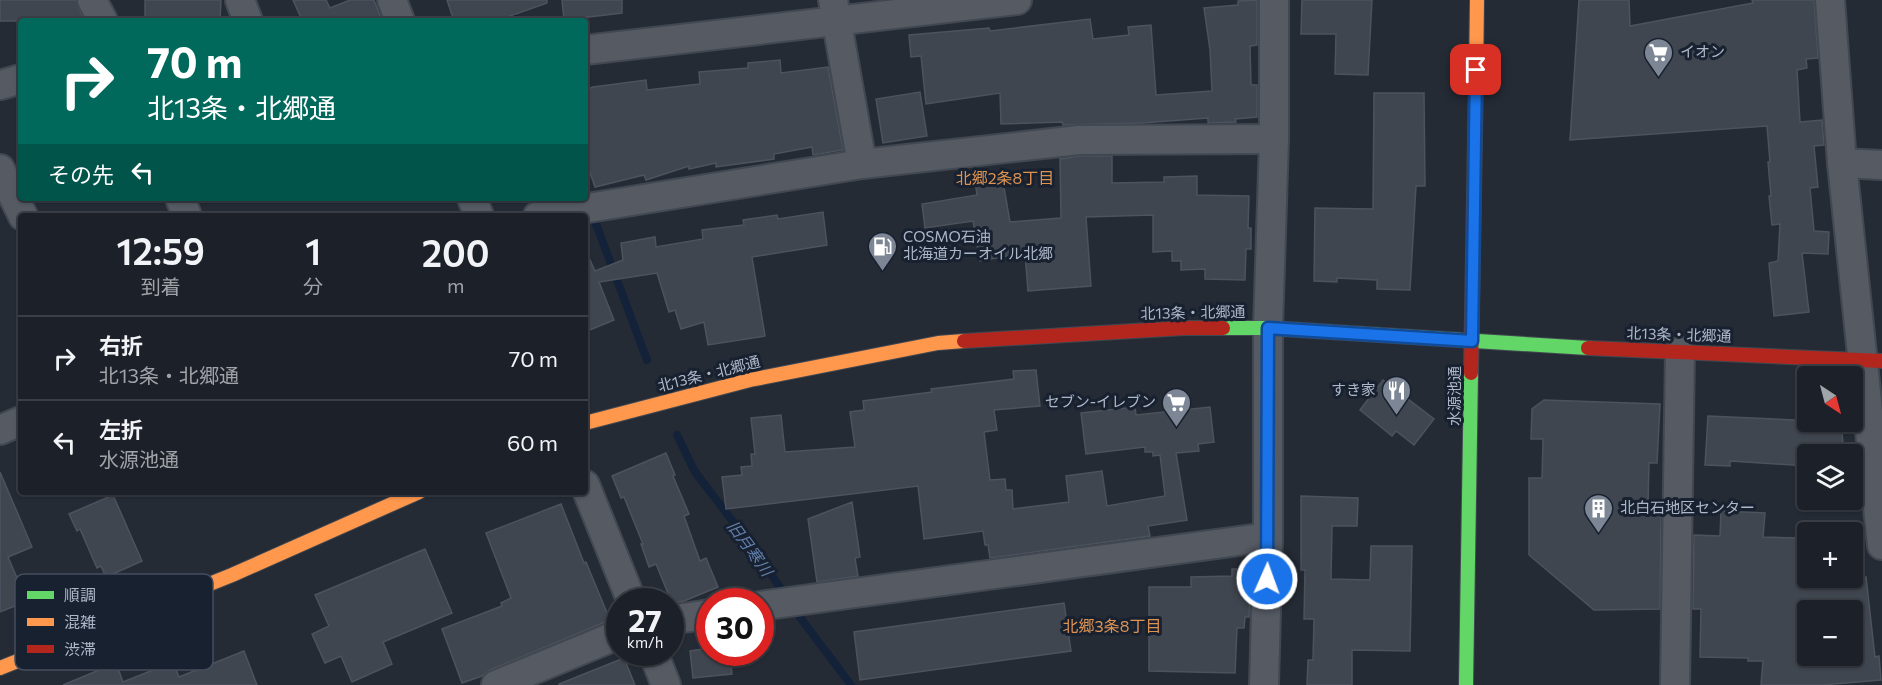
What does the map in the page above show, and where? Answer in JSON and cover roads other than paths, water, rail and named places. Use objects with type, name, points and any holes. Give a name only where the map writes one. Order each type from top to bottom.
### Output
[{"type":"main road","name":"水源池通","points":[[1466,685],[1477,0]]},
{"type":"main road","name":"北13条・北郷通","points":[[588,422],[750,380],[938,343],[1184,328],[1268,328],[1472,341],[1873,360]]},
{"type":"main road","points":[[213,583],[412,495]]},
{"type":"main road","points":[[0,668],[15,662]]},
{"type":"street","points":[[92,0],[101,18]]},
{"type":"street","points":[[240,0],[247,18]]},
{"type":"street","points":[[392,0],[399,18]]},
{"type":"street","points":[[588,50],[835,11],[1017,0]]},
{"type":"street","points":[[1264,685],[1268,537],[1268,328],[1274,139],[1274,0]]},
{"type":"street","points":[[1830,0],[1842,163],[1873,360],[1882,545]]},
{"type":"street","points":[[835,11],[862,164]]},
{"type":"street","points":[[0,85],[18,80]]},
{"type":"street","points":[[557,213],[862,164],[1079,140],[1274,139]]},
{"type":"street","points":[[1842,163],[1882,165]]},
{"type":"street","points":[[0,169],[22,213]]},
{"type":"street","points":[[1675,685],[1680,352]]},
{"type":"street","points":[[0,430],[18,422]]},
{"type":"street","points":[[588,492],[626,588]]},
{"type":"street","points":[[774,604],[1268,537]]},
{"type":"street","points":[[496,685],[606,640]]},
{"type":"street","points":[[659,666],[666,685]]},
{"type":"waterway","name":"旧月寒川","points":[[507,0],[514,18]]},
{"type":"waterway","name":"旧月寒川","points":[[596,224],[647,360]]},
{"type":"waterway","name":"旧月寒川","points":[[677,435],[695,472],[757,553],[785,595]]},
{"type":"waterway","name":"旧月寒川","points":[[793,608],[851,685]]},
{"type":"place","name":"イオン","points":[[1659,78]]},
{"type":"place","name":"COSMO石油 北海道カーオイル北郷","points":[[882,272]]},
{"type":"place","name":"すき家","points":[[1397,416]]},
{"type":"place","name":"セブン-イレブン","points":[[1177,428]]},
{"type":"place","name":"北白石地区センター","points":[[1599,534]]},
{"type":"district","name":"北郷2条8丁目","points":[[1005,178]]},
{"type":"district","name":"北郷3条8丁目","points":[[1112,626]]}]
